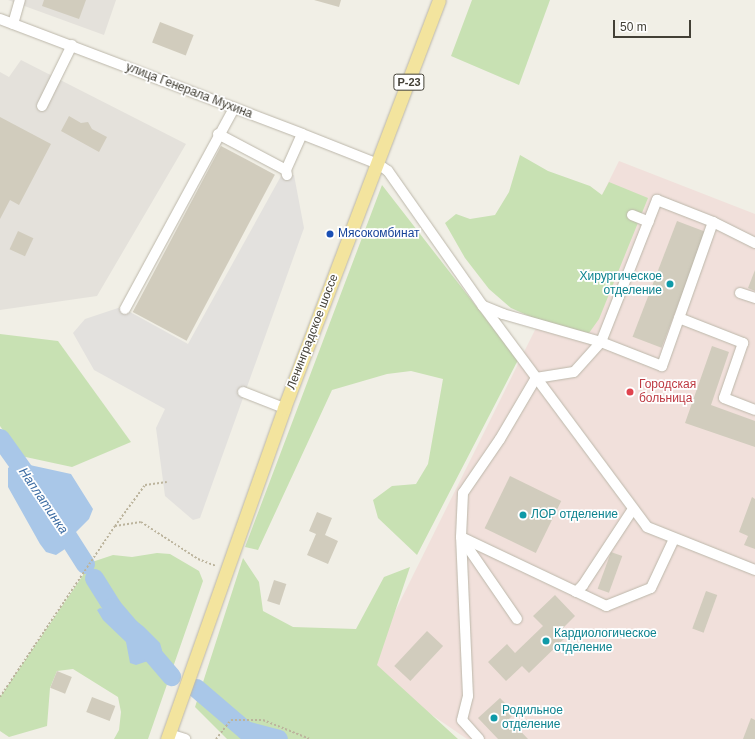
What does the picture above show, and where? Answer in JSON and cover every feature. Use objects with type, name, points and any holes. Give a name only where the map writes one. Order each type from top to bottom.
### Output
[{"type":"main road","name":"Ленинградское шоссе","points":[[168,736],[284,408],[378,164],[439,0]]},
{"type":"street","points":[[13,24],[20,0]]},
{"type":"street","name":"улица Генерала Мухина","points":[[0,19],[72,45],[378,164]]},
{"type":"street","points":[[42,106],[72,45]]},
{"type":"street","points":[[125,309],[218,134],[234,108]]},
{"type":"street","points":[[218,134],[287,173],[302,134]]},
{"type":"street","points":[[378,164],[388,171],[483,306],[647,527],[755,570]]},
{"type":"street","points":[[536,378],[574,372],[601,342],[657,200],[713,222],[755,243]]},
{"type":"street","points":[[632,215],[649,222]]},
{"type":"street","points":[[483,306],[503,314],[601,342],[662,366],[713,222]]},
{"type":"street","points":[[740,293],[755,298]]},
{"type":"street","points":[[679,318],[743,343],[724,398],[755,410]]},
{"type":"street","points":[[479,739],[462,720],[468,696],[461,537],[463,493],[500,439],[536,378]]},
{"type":"street","points":[[243,392],[284,408]]},
{"type":"street","points":[[576,592],[583,585],[633,509]]},
{"type":"street","points":[[461,537],[606,606],[651,588],[674,539]]},
{"type":"street","points":[[461,537],[517,619]]},
{"type":"street","points":[[168,736],[185,739]]},
{"type":"path","points":[[0,697],[115,526],[145,485],[167,482]]},
{"type":"path","points":[[115,526],[141,522],[198,559],[226,570]]},
{"type":"path","points":[[216,739],[231,720],[263,720],[310,739]]},
{"type":"shaded area","points":[[8,0],[116,0],[104,35]]},
{"type":"shaded area","points":[[21,60],[186,144],[97,296],[0,310],[0,72],[9,77]]},
{"type":"shaded area","name":"Городская больница","points":[[619,161],[755,214],[755,739],[467,739],[366,670]]},
{"type":"shaded area","points":[[294,175],[304,228],[200,518],[193,520],[165,496],[156,428],[165,409],[94,370],[73,333],[85,319],[121,307],[188,344],[281,176]]},
{"type":"green space","points":[[472,0],[550,0],[519,85],[451,56]]},
{"type":"green space","points":[[520,155],[548,171],[590,186],[602,195],[609,182],[648,198],[599,319],[589,333],[540,321],[511,308],[489,289],[465,258],[445,223],[456,214],[470,219],[495,215],[509,192]]},
{"type":"green space","points":[[382,185],[518,360],[417,555],[378,518],[373,500],[392,486],[416,484],[428,464],[443,379],[411,371],[387,374],[332,390],[258,550],[245,547]]},
{"type":"green space","points":[[0,334],[58,341],[131,442],[72,467],[21,456],[0,426]]},
{"type":"green space","points":[[157,553],[170,554],[199,571],[203,581],[148,739],[114,739],[119,730],[121,712],[118,697],[73,669],[57,671],[50,688],[47,726],[9,737],[0,731],[0,697],[92,562],[113,555],[132,557]]},
{"type":"green space","points":[[243,558],[259,582],[263,611],[293,627],[356,629],[384,577],[410,567],[377,665],[458,739],[227,739],[195,707]]},
{"type":"water","points":[[16,462],[71,474],[93,509],[89,519],[75,533],[68,547],[56,555],[46,552],[40,544],[8,487],[8,468]]},
{"type":"water","points":[[100,608],[134,619],[144,627],[160,643],[162,650],[160,657],[136,665],[130,663],[126,642],[103,620],[97,610]]},
{"type":"building","points":[[44,0],[86,0],[79,19],[42,6]]},
{"type":"building","points":[[314,0],[341,0],[339,7]]},
{"type":"building","points":[[160,22],[194,35],[186,55],[152,43]]},
{"type":"building","points":[[69,116],[81,123],[88,122],[92,129],[107,137],[99,152],[61,131]]},
{"type":"building","points":[[0,117],[51,144],[19,205],[10,200],[0,219]]},
{"type":"building","points":[[221,146],[275,175],[187,341],[133,312]]},
{"type":"building","name":"Хирургическое отделение","points":[[677,221],[706,232],[662,348],[633,337]]},
{"type":"building","points":[[18,231],[33,238],[25,256],[10,249]]},
{"type":"building","points":[[755,270],[755,291],[748,288]]},
{"type":"building","points":[[712,346],[729,352],[711,405],[755,421],[755,447],[685,423]]},
{"type":"building","name":"ЛОР отделение","points":[[510,476],[561,501],[536,553],[485,528]]},
{"type":"building","points":[[752,497],[755,499],[755,549],[744,545],[748,536],[739,532]]},
{"type":"building","points":[[317,512],[332,518],[325,535],[338,541],[328,564],[307,555],[316,534],[309,531]]},
{"type":"building","points":[[611,552],[622,556],[609,593],[598,589]]},
{"type":"building","points":[[274,580],[286,584],[280,605],[267,601]]},
{"type":"building","points":[[706,591],[717,595],[704,633],[692,629]]},
{"type":"building","name":"Кардиологическое отделение","points":[[555,595],[575,616],[560,631],[566,637],[529,673],[522,666],[506,681],[488,662],[507,644],[515,653],[543,626],[533,616]]},
{"type":"building","points":[[427,631],[443,646],[410,681],[394,666]]},
{"type":"building","points":[[57,671],[72,677],[65,694],[50,688]]},
{"type":"building","points":[[92,697],[115,706],[110,721],[86,712]]},
{"type":"building","name":"Родильное отделение","points":[[500,698],[515,713],[509,719],[528,739],[498,739],[478,718]]},
{"type":"building","points":[[751,718],[755,720],[755,739],[743,739]]},
{"type":"waterway","name":"Наплатинка","points":[[0,438],[32,483]]},
{"type":"waterway","name":"Наплатинка","points":[[57,520],[85,564]]},
{"type":"waterway","name":"Наплатинка","points":[[94,578],[112,607],[171,676]]},
{"type":"waterway","name":"Наплатинка","points":[[196,688],[245,730],[278,739]]},
{"type":"place","name":"Мясокомбинат","points":[[330,234]]},
{"type":"place","name":"Хирургическое отделение","points":[[670,284]]},
{"type":"place","name":"Городская больница","points":[[630,392]]},
{"type":"place","name":"ЛОР отделение","points":[[523,515]]},
{"type":"place","name":"Кардиологическое отделение","points":[[546,641]]},
{"type":"place","name":"Родильное отделение","points":[[494,718]]}]
